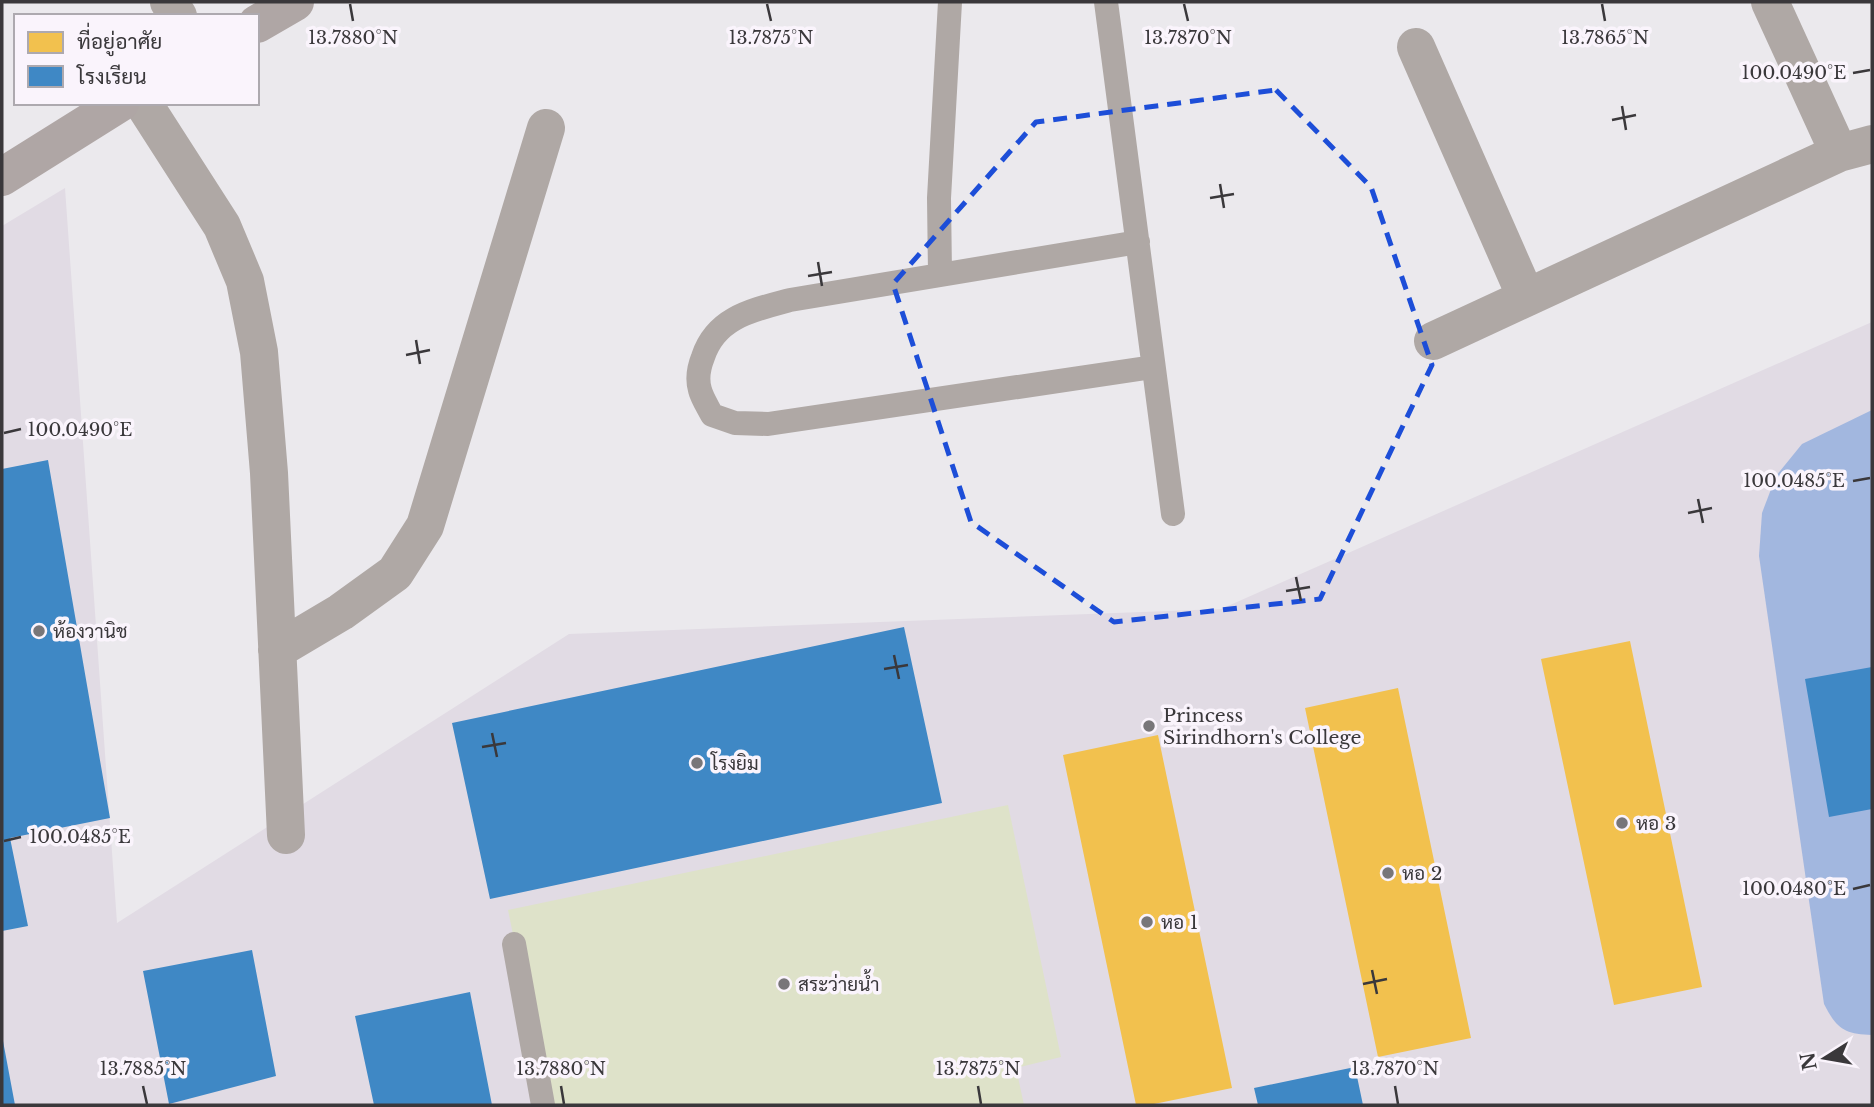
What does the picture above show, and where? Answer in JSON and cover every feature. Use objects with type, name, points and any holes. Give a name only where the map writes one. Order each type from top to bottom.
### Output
[{"type":"main road","points":[[259,23],[295,2]]},
{"type":"main road","points":[[2,177],[117,105]]},
{"type":"street","points":[[1433,341],[1856,148],[1770,2]]},
{"type":"street","points":[[1416,47],[1526,298]]},
{"type":"street","points":[[144,105],[222,226],[245,281],[259,352],[269,473],[286,835]]},
{"type":"street","points":[[277,650],[341,612],[395,573],[425,526],[546,128]]},
{"type":"lane","points":[[940,274],[939,198],[950,2]]},
{"type":"lane","points":[[1106,2],[1173,514]]},
{"type":"lane","points":[[1138,242],[790,300],[753,310],[725,324],[707,345],[699,367],[700,390],[712,415],[736,424],[768,424],[1153,368]]},
{"type":"lane","points":[[514,944],[543,1105]]},
{"type":"highlighted area","points":[[1276,90],[1371,187],[1432,365],[1320,599],[1114,622],[971,522],[893,284],[1036,122]]},
{"type":"shaded area","name":"Princess Sirindhorn's College","points":[[65,188],[117,923],[569,634],[1221,609],[1872,322],[1872,1105],[2,1105],[2,226]]},
{"type":"green space","name":"สระว่ายน้ำ","points":[[1008,805],[1061,1057],[1016,1068],[1024,1105],[548,1105],[508,910]]},
{"type":"water","points":[[1872,410],[1872,1035],[1842,1028],[1824,1004],[1759,556],[1762,513],[1776,476],[1802,444]]},
{"type":"building: ที่อยู่อาศัย","name":"หอ 3","points":[[1630,641],[1702,987],[1614,1005],[1541,659]]},
{"type":"building: ที่อยู่อาศัย","name":"หอ 2","points":[[1398,688],[1471,1038],[1378,1057],[1305,708]]},
{"type":"building: ที่อยู่อาศัย","name":"หอ 1","points":[[1158,735],[1232,1088],[1149,1105],[1136,1105],[1063,755]]},
{"type":"building: โรงเรียน","name":"ห้องวานิช","points":[[48,460],[110,818],[10,838],[28,926],[2,931],[2,469]]},
{"type":"building: โรงเรียน","name":"โรงยิม","points":[[904,627],[942,803],[490,899],[452,723]]},
{"type":"building: โรงเรียน","points":[[1872,667],[1872,809],[1829,817],[1805,679]]},
{"type":"building: โรงเรียน","points":[[252,950],[276,1076],[169,1104],[143,971]]},
{"type":"building: โรงเรียน","points":[[470,992],[492,1105],[374,1105],[355,1016]]},
{"type":"building: โรงเรียน","points":[[3,1041],[15,1105],[2,1105]]},
{"type":"building: โรงเรียน","points":[[1355,1067],[1363,1105],[1258,1105],[1254,1088]]},
{"type":"place","name":"ห้องวานิช","points":[[39,631]]},
{"type":"place","name":"Princess Sirindhorn's College","points":[[1149,726]]},
{"type":"place","name":"โรงยิม","points":[[697,763]]},
{"type":"place","name":"หอ 3","points":[[1622,823]]},
{"type":"place","name":"หอ 2","points":[[1388,873]]},
{"type":"place","name":"หอ 1","points":[[1147,922]]},
{"type":"place","name":"สระว่ายน้ำ","points":[[784,984]]}]
